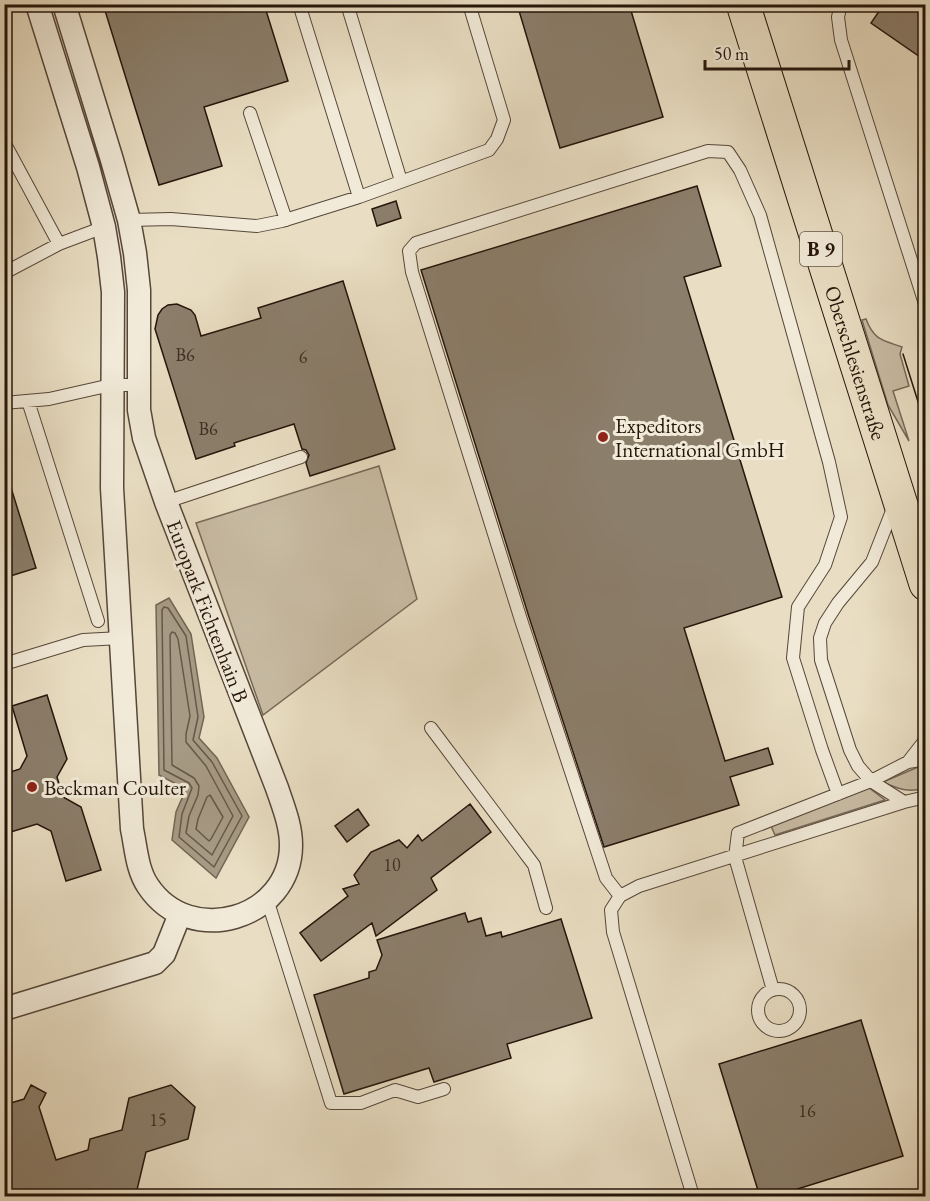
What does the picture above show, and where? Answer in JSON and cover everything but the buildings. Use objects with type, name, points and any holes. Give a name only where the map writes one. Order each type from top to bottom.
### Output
[{"type":"main road","name":"Oberschlesienstraße","points":[[743,4],[926,584]]},
{"type":"street","name":"Europark Fichtenhain B","points":[[37,4],[88,167],[104,227],[112,292],[112,488],[132,829],[138,865],[148,886],[163,903],[180,914],[206,922],[225,920],[247,913],[277,889],[287,868],[291,846],[289,823],[166,502],[144,438],[139,410],[138,385],[139,290],[129,220],[64,4]]},
{"type":"street","points":[[104,227],[129,220]]},
{"type":"street","points":[[4,1009],[155,963],[164,954],[180,914]]},
{"type":"lane","points":[[299,4],[359,197]]},
{"type":"lane","points":[[347,4],[401,181]]},
{"type":"lane","points":[[129,220],[171,219],[257,226],[286,220],[359,197],[489,150],[497,139],[504,120],[470,4]]},
{"type":"lane","points":[[841,4],[838,16],[841,40],[926,307]]},
{"type":"lane","points":[[250,113],[286,220]]},
{"type":"lane","points":[[4,142],[59,244]]},
{"type":"lane","points":[[620,896],[606,878],[521,620],[412,272],[409,251],[416,243],[708,151],[728,152],[740,170],[760,215],[829,462],[841,517],[825,565],[798,607],[793,658],[838,794]]},
{"type":"lane","points":[[4,273],[59,244],[104,227]]},
{"type":"lane","points":[[4,403],[49,399],[111,385],[138,385]]},
{"type":"lane","points":[[28,401],[98,621]]},
{"type":"lane","points":[[166,502],[301,457]]},
{"type":"lane","points":[[898,494],[872,562],[838,603],[825,623],[820,638],[821,660],[850,750],[858,766],[871,781],[904,802]]},
{"type":"lane","points":[[4,664],[83,640],[120,638]]},
{"type":"lane","points":[[430,728],[534,865],[546,908]]},
{"type":"lane","points":[[908,762],[926,739]]},
{"type":"lane","points":[[773,990],[735,857],[738,832],[871,781],[908,762],[926,759]]},
{"type":"lane","points":[[693,1197],[613,932],[611,910],[620,896],[639,886],[926,797]]},
{"type":"lane","points":[[267,899],[331,1103],[361,1103],[395,1090],[418,1097],[444,1089]]},
{"type":"shaded area","points":[[866,319],[876,335],[884,341],[902,347],[900,354],[909,386],[893,391],[909,441],[888,405],[862,320]]},
{"type":"shaded area","points":[[379,466],[417,599],[263,715],[196,523]]},
{"type":"shaded area","points":[[925,764],[925,788],[904,790],[883,782]]},
{"type":"shaded area","points":[[868,787],[885,800],[775,835],[771,826]]},
{"type":"water","points":[[169,598],[191,634],[204,717],[199,738],[217,758],[249,817],[216,878],[172,840],[176,812],[186,789],[159,775],[156,605]]},
{"type":"tram line","points":[[903,354],[926,427]]},
{"type":"place","name":"Expeditors International GmbH","points":[[603,437]]},
{"type":"place","name":"Beckman Coulter","points":[[32,787]]}]
